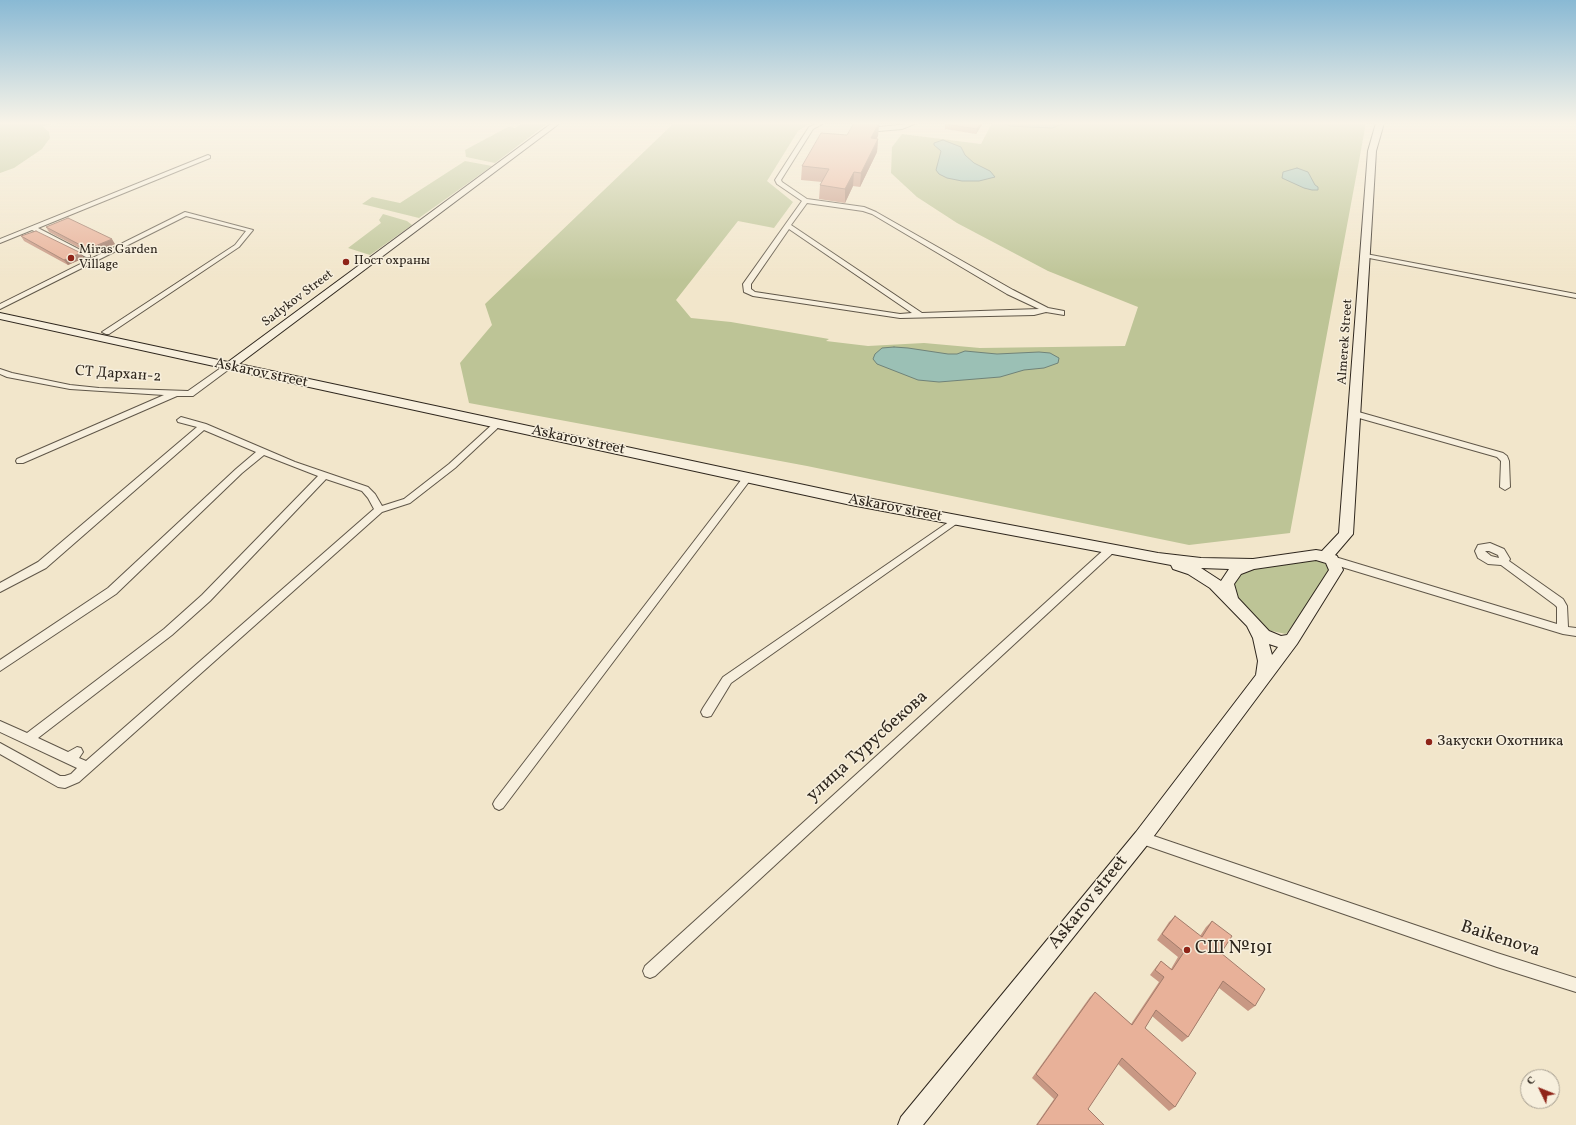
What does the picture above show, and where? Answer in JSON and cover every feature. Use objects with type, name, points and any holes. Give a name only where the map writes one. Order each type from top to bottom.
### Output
[{"type":"street","points":[[0,241],[162,176]]},
{"type":"street","name":"Sadykov Street","points":[[228,367],[485,176]]},
{"type":"street","points":[[781,176],[778,180],[779,183],[805,201],[864,209],[874,213],[1010,292],[1046,310],[1061,313]]},
{"type":"street","name":"Almerek Street","points":[[1329,559],[1346,534],[1371,176]]},
{"type":"street","points":[[805,201],[748,284],[747,290],[753,294],[900,316],[1034,313],[1046,310]]},
{"type":"street","points":[[0,307],[185,214],[250,230],[237,246],[106,332]]},
{"type":"street","points":[[788,226],[921,316]]},
{"type":"street","points":[[33,228],[88,256]]},
{"type":"street","points":[[1366,256],[1576,296]]},
{"type":"street","name":"Askarov street","points":[[0,316],[228,367],[851,500],[1158,558]]},
{"type":"street","name":"СТ Дархан-2","points":[[0,371],[10,375],[70,387],[99,390],[190,394],[228,367]]},
{"type":"street","points":[[20,461],[176,393]]},
{"type":"street","points":[[1354,414],[1500,455],[1505,461],[1505,487]]},
{"type":"street","points":[[181,420],[204,426],[262,452],[364,489],[372,496],[379,510]]},
{"type":"street","points":[[0,748],[58,781],[65,782],[75,778],[379,510],[407,501],[452,466],[498,424]]},
{"type":"street","points":[[0,588],[42,565],[204,426]]},
{"type":"street","points":[[0,666],[112,591],[239,471],[262,452]]},
{"type":"street","points":[[28,739],[179,622],[206,598],[324,475]]},
{"type":"street","points":[[499,804],[748,477]]},
{"type":"street","points":[[707,712],[727,680],[956,520]]},
{"type":"street","name":"улица Турусбекова","points":[[650,971],[1111,549]]},
{"type":"street","points":[[1158,558],[1201,563],[1253,564],[1316,555],[1564,630],[1576,632]]},
{"type":"street","points":[[1158,558],[1193,570],[1215,584],[1249,619],[1260,638],[1266,661],[1263,676]]},
{"type":"street","name":"Askarov street","points":[[909,1125],[1142,838],[1263,676],[1292,640],[1336,570],[1329,559]]},
{"type":"street","points":[[1503,562],[1560,602],[1562,606],[1564,630]]},
{"type":"street","points":[[1253,564],[1236,570],[1227,584],[1231,600],[1264,635],[1280,642],[1292,640]]},
{"type":"street","points":[[0,726],[28,739],[73,755],[87,768]]},
{"type":"street","name":"Baikenova","points":[[1142,838],[1576,985]]},
{"type":"green space","points":[[443,176],[479,176],[419,218],[362,204],[372,197],[400,203]]},
{"type":"green space","points":[[619,176],[770,176],[767,181],[793,202],[774,228],[738,221],[676,300],[691,318],[731,322],[829,339],[826,341],[868,346],[924,343],[980,348],[1125,346],[1138,307],[1048,271],[957,223],[917,197],[894,176],[1356,176],[1290,533],[1189,545],[807,466],[469,403],[460,363],[492,325],[485,304]]},
{"type":"green space","points":[[383,214],[407,221],[412,225],[370,255],[348,248],[381,223],[379,220]]},
{"type":"green space","points":[[1314,559],[1323,562],[1330,568],[1332,575],[1286,634],[1267,630],[1237,599],[1233,584],[1241,573],[1257,568]]},
{"type":"water","points":[[942,176],[994,176],[995,177],[979,181],[962,181]]},
{"type":"water","points":[[1282,176],[1310,176],[1315,185],[1318,187],[1318,190],[1304,188],[1282,178]]},
{"type":"water","points":[[894,347],[948,354],[957,354],[965,351],[997,354],[1039,352],[1050,353],[1059,358],[1058,363],[1044,368],[1024,370],[1000,377],[939,382],[918,380],[877,364],[873,359],[875,354],[882,348]]},
{"type":"building","points":[[825,176],[852,176],[845,189],[820,185]]},
{"type":"building","points":[[68,218],[112,239],[88,249],[46,227]]},
{"type":"building","points":[[36,231],[81,253],[64,260],[21,236]]},
{"type":"building","name":"СШ №191","points":[[1175,916],[1202,937],[1212,921],[1232,936],[1221,953],[1265,989],[1255,1006],[1223,981],[1188,1037],[1156,1010],[1145,1028],[1196,1073],[1175,1107],[1122,1058],[1088,1109],[1104,1125],[1037,1125],[1058,1095],[1036,1074],[1095,992],[1132,1025],[1164,977],[1155,970],[1161,961],[1172,970],[1184,952],[1162,934]]},
{"type":"place","name":"Miras Garden Village","points":[[71,258]]},
{"type":"place","name":"Пост охраны","points":[[346,262]]},
{"type":"place","name":"Закуски Охотника","points":[[1429,742]]},
{"type":"place","name":"СШ №191","points":[[1187,950]]}]
